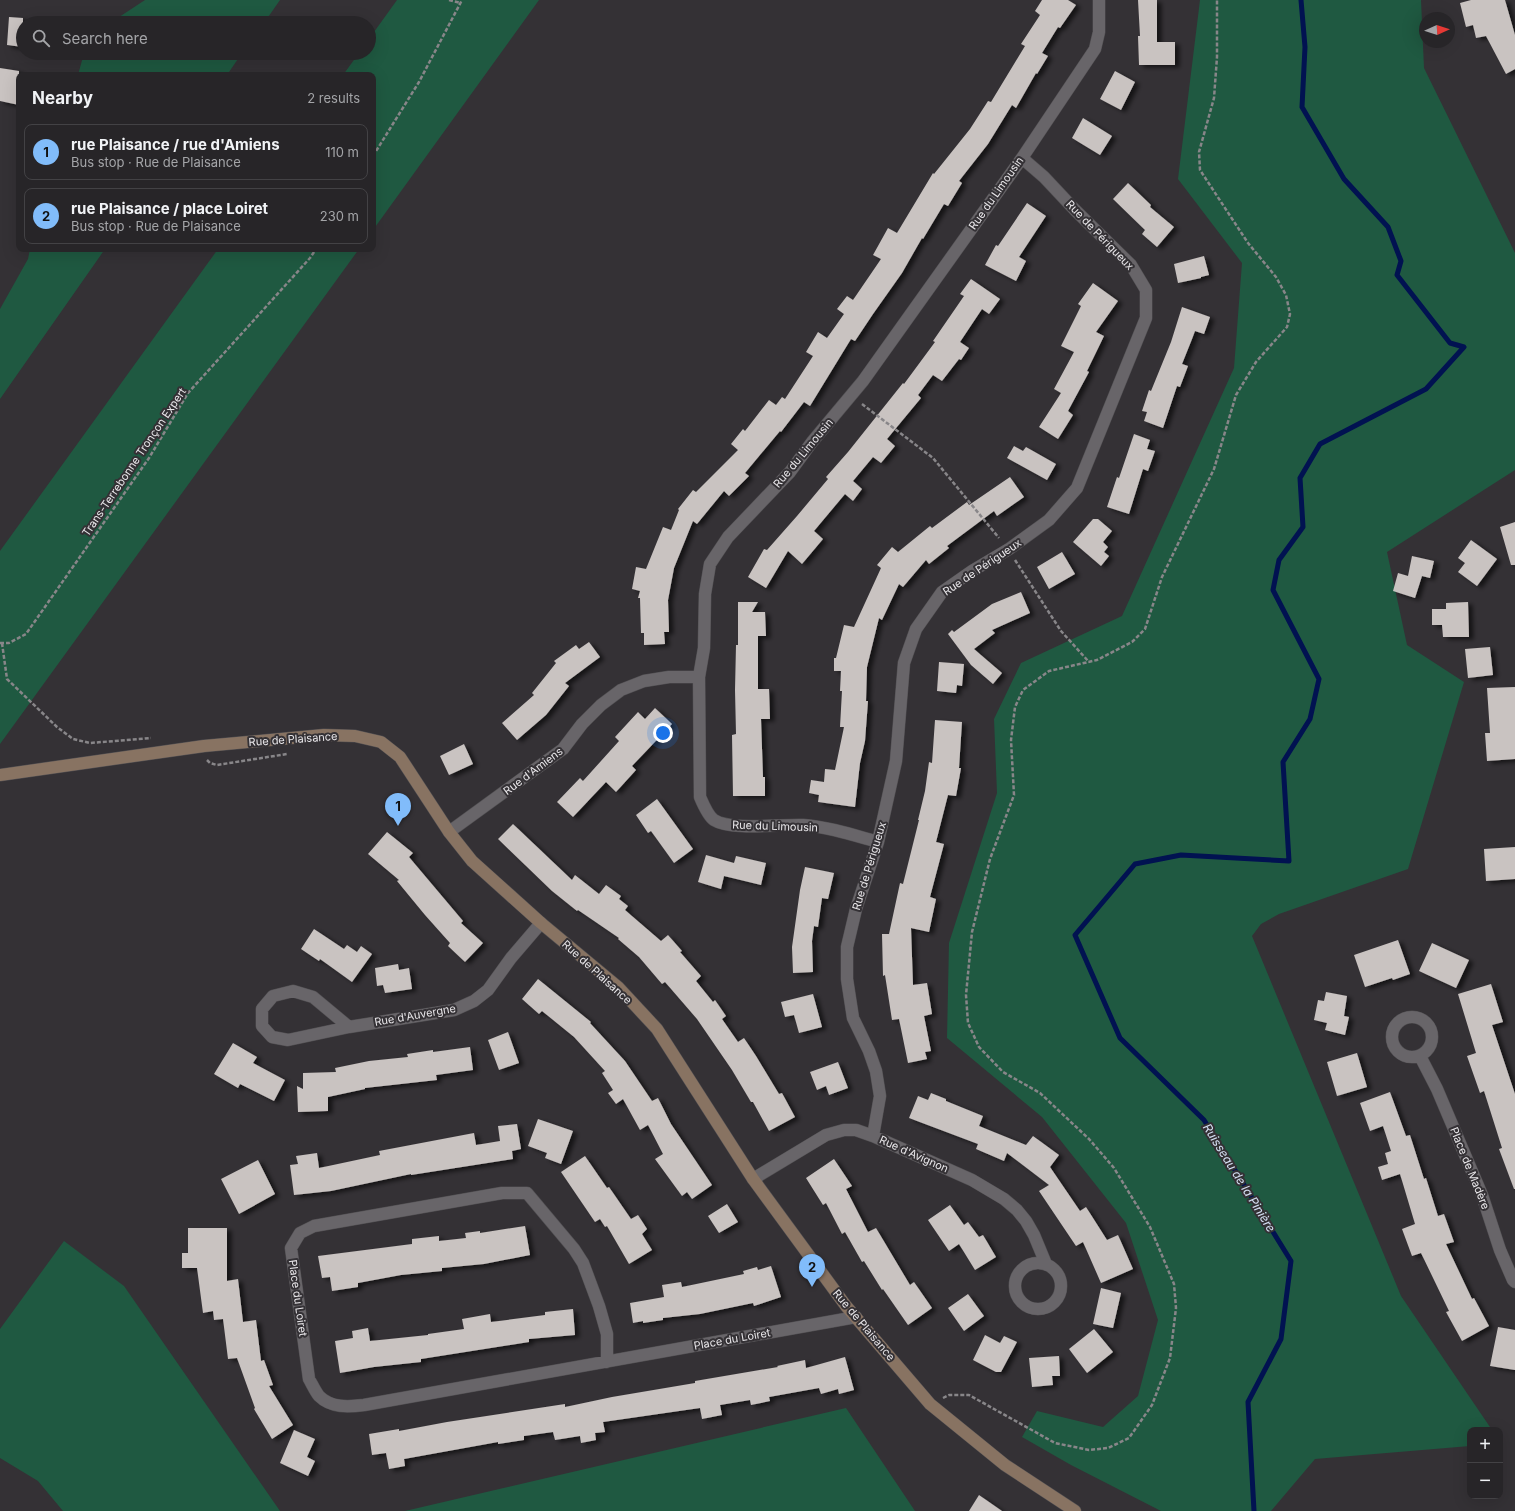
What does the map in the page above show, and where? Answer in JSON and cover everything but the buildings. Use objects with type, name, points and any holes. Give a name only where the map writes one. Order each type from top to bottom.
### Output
[{"type":"street","name":"Rue du Limousin","points":[[878,842],[838,830],[802,825],[730,826],[714,820],[706,809],[700,797],[699,677],[704,648],[705,594],[710,564],[728,537],[790,472],[812,442],[863,381],[1022,158],[1095,49],[1099,32],[1099,0]]},
{"type":"street","name":"Rue de Périgueux","points":[[873,1136],[880,1096],[876,1071],[869,1051],[853,1018],[847,979],[847,947],[856,909],[878,842],[896,761],[904,663],[916,629],[942,592],[972,571],[1009,549],[1049,520],[1077,488],[1146,318],[1146,290],[1131,265],[1044,177],[1022,158]]},
{"type":"street","name":"Rue d'Amiens","points":[[449,832],[563,749],[582,724],[601,705],[621,690],[644,681],[669,677],[699,677]]},
{"type":"street","name":"Rue de Plaisance","points":[[0,775],[204,746],[324,735],[355,736],[381,742],[400,757],[449,832],[472,861],[541,923],[618,987],[657,1029],[753,1179],[846,1306],[930,1404],[1005,1465],[1075,1511]]},
{"type":"street","name":"Rue d'Auvergne","points":[[349,1027],[313,997],[293,991],[273,996],[262,1009],[262,1026],[272,1037],[288,1040],[349,1027],[454,1010],[474,1001],[488,990],[511,958],[541,923]]},
{"type":"street","name":"Place de Madère","points":[[1420,1056],[1437,1089],[1482,1195],[1500,1250],[1515,1282]]},
{"type":"street","name":"Rue d'Avignon","points":[[753,1179],[826,1135],[844,1130],[856,1130],[873,1136],[972,1180],[1004,1199],[1017,1210],[1026,1221],[1034,1235],[1046,1264]]},
{"type":"street","name":"Place du Loiret","points":[[607,1362],[607,1334],[599,1306],[583,1263],[574,1249],[526,1193],[502,1193],[314,1226],[300,1233],[291,1248],[309,1379],[318,1395],[327,1402],[344,1408],[364,1406],[856,1317]]},
{"type":"path","points":[[449,0],[461,3]]},
{"type":"path","points":[[376,151],[419,82],[462,0]]},
{"type":"path","points":[[930,1404],[949,1395],[969,1394],[1055,1443],[1089,1450],[1108,1448],[1129,1438],[1152,1405],[1170,1358],[1176,1308],[1174,1284],[1150,1227],[1114,1168],[1089,1139],[1040,1093],[1003,1072],[979,1047],[968,1023],[966,995],[972,932],[990,859],[1014,795],[1011,740],[1015,707],[1023,690],[1049,671],[1097,660],[1132,642],[1145,629],[1162,577],[1214,469],[1236,395],[1256,362],[1287,326],[1290,314],[1286,295],[1276,277],[1248,243],[1200,170],[1200,152],[1214,98],[1217,57],[1217,0]]},
{"type":"path","name":"Trans-Terrebonne Tronçon Expert","points":[[1,643],[9,643],[26,634],[149,458],[188,393],[305,264],[314,252]]},
{"type":"path","points":[[851,395],[933,458],[1009,549],[1061,631],[1089,662]]},
{"type":"path","points":[[1,643],[7,679],[57,727],[73,738],[90,743],[157,737]]},
{"type":"green space","points":[[145,0],[280,0],[269,16],[121,16]]},
{"type":"green space","points":[[397,0],[539,0],[376,226],[376,72],[345,72],[354,60],[376,60],[376,29]]},
{"type":"green space","points":[[1200,0],[1421,0],[1422,12],[1419,12],[1419,48],[1423,48],[1424,68],[1515,253],[1515,470],[1387,552],[1407,645],[1464,682],[1408,869],[1279,914],[1261,924],[1252,936],[1401,1296],[1490,1427],[1467,1427],[1467,1446],[1315,1459],[1271,1511],[1161,1511],[1071,1465],[1022,1437],[1037,1411],[1103,1427],[1138,1396],[1158,1320],[1126,1223],[1042,1117],[947,1038],[949,943],[997,793],[994,719],[1021,663],[1122,616],[1234,368],[1242,263],[1178,179]]},
{"type":"green space","points":[[82,60],[237,60],[229,72],[79,72]]},
{"type":"green space","points":[[29,252],[103,252],[0,399],[0,309],[28,259]]},
{"type":"green space","points":[[216,252],[357,252],[0,744],[0,551]]},
{"type":"green space","points":[[64,1241],[124,1286],[280,1511],[63,1511],[38,1481],[0,1458],[0,1329]]},
{"type":"green space","points":[[846,1408],[915,1511],[405,1511]]},
{"type":"waterway","name":"Ruisseau de la Pinière","points":[[1254,1511],[1248,1402],[1281,1339],[1291,1261],[1204,1120],[1120,1038],[1075,935],[1135,864],[1181,855],[1289,861],[1283,762],[1310,719],[1319,679],[1273,590],[1279,560],[1303,527],[1300,478],[1320,444],[1426,389],[1464,347],[1450,343],[1397,275],[1401,261],[1388,227],[1344,179],[1302,107],[1305,47],[1301,0]]},
{"type":"place","name":"rue Plaisance / rue d'Amiens","points":[[398,826]]},
{"type":"place","name":"rue Plaisance / place Loiret","points":[[812,1287]]}]
